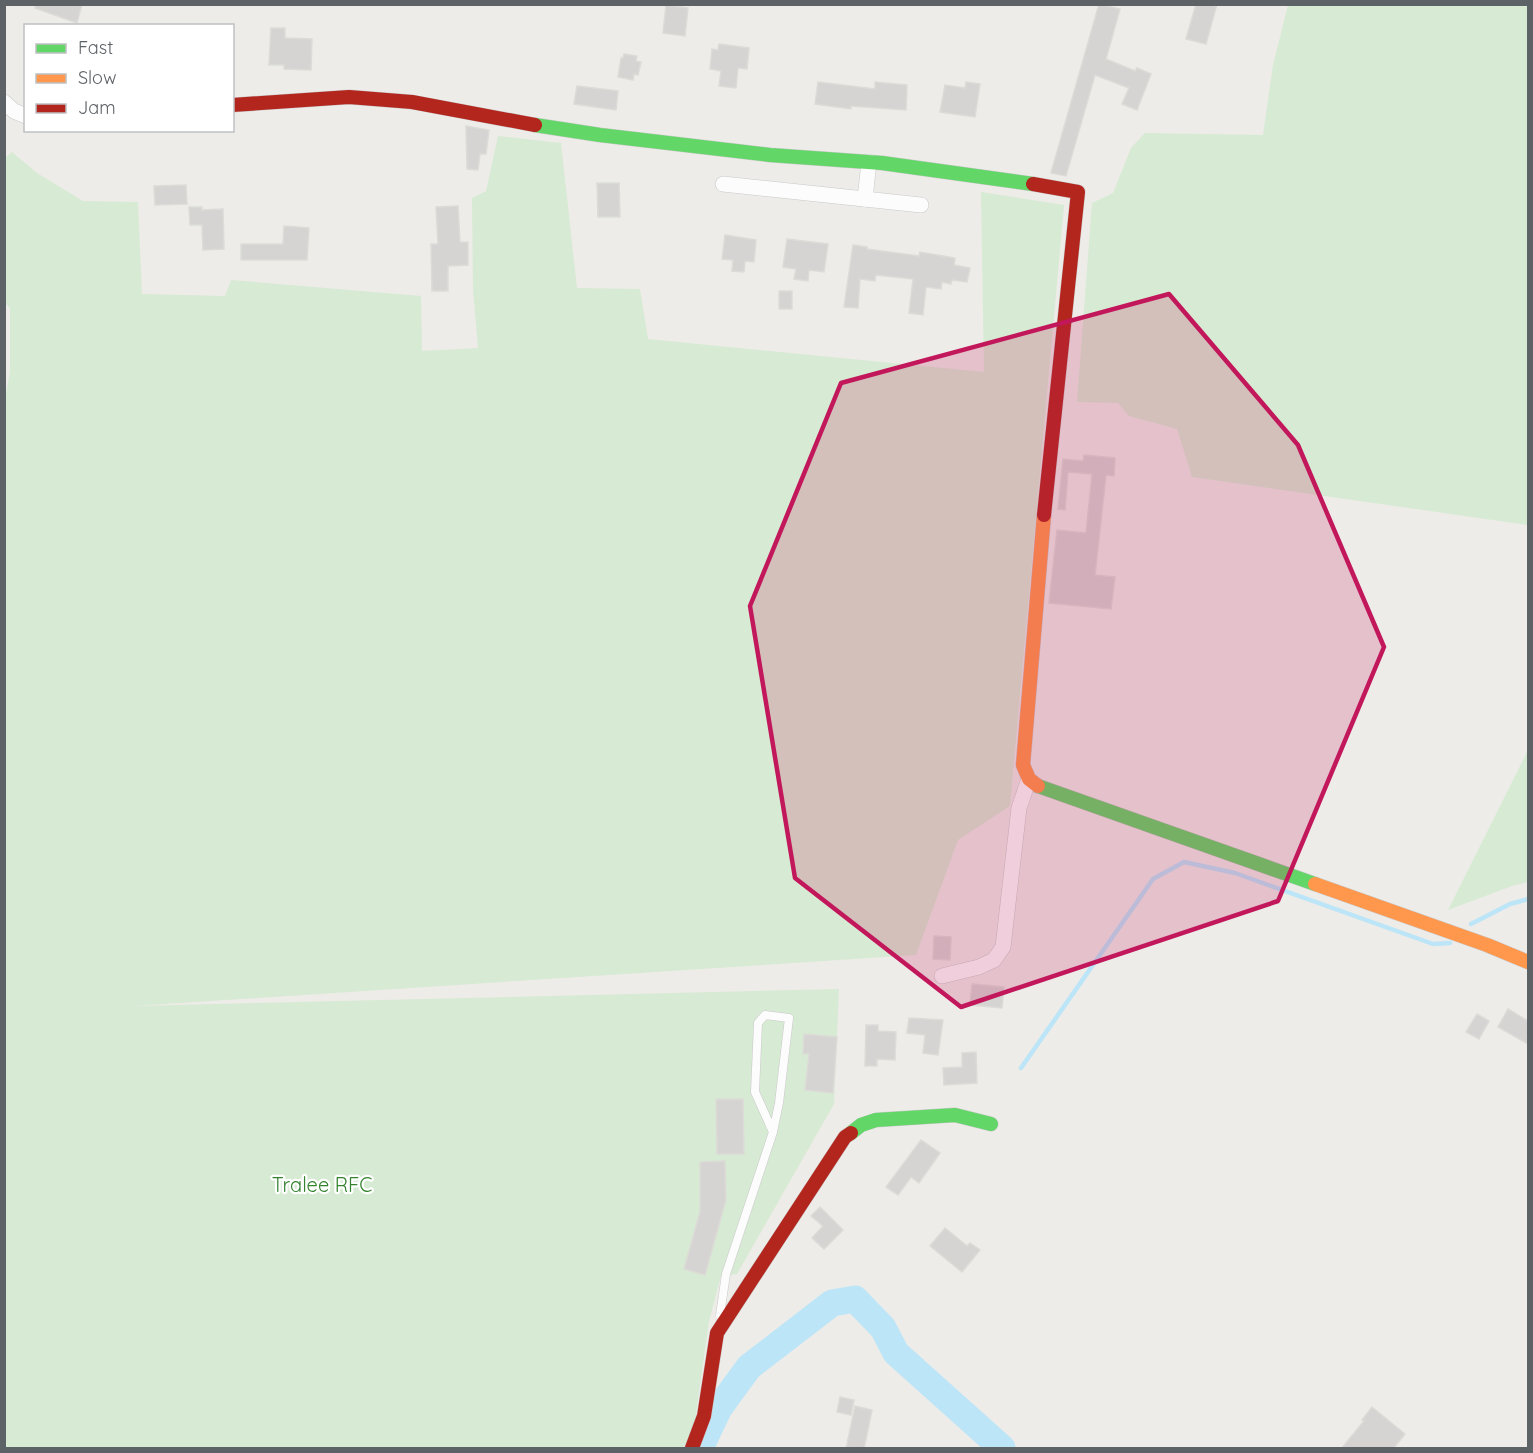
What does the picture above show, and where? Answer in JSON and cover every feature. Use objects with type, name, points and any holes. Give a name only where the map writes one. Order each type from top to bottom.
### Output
[{"type":"street","points":[[234,105],[350,97],[412,102],[548,128],[770,155],[869,162],[1007,179],[1078,192],[1037,577],[1023,765],[1029,779],[1041,788],[1487,945],[1528,962]]},
{"type":"street","points":[[4,102],[14,111],[24,115]]},
{"type":"street","points":[[865,199],[869,162]]},
{"type":"street","points":[[723,184],[921,204]]},
{"type":"street","points":[[942,976],[979,967],[994,960],[1003,947],[1019,808],[1029,779]]},
{"type":"street","points":[[692,1449],[704,1416],[717,1333],[845,1137],[861,1125],[876,1120],[955,1115],[991,1124]]},
{"type":"lane","points":[[717,1333],[726,1274],[773,1131],[779,1103],[789,1018],[765,1015],[758,1023],[755,1092],[773,1131]]},
{"type":"highlighted area","points":[[1169,294],[1298,445],[1384,647],[1278,901],[961,1007],[795,878],[750,606],[841,383]]},
{"type":"green space","points":[[1288,5],[1528,5],[1528,525],[1192,477],[1177,429],[1129,416],[1118,403],[1077,402],[1092,203],[1113,193],[1131,148],[1145,133],[1263,135],[1273,65]]},
{"type":"green space","name":"Tralee RFC","points":[[498,136],[561,143],[577,288],[640,289],[648,339],[984,372],[981,192],[1064,205],[1010,806],[958,840],[916,955],[134,1006],[839,989],[834,1104],[737,1274],[721,1276],[709,1321],[693,1435],[685,1448],[5,1448],[4,403],[10,373],[10,308],[5,303],[5,158],[12,152],[37,173],[83,201],[138,202],[142,294],[225,296],[231,280],[421,296],[422,351],[478,348],[473,290],[472,198],[486,191]]},
{"type":"green space","points":[[1528,750],[1528,882],[1448,910]]},
{"type":"building","points":[[36,4],[82,4],[77,23],[35,8]]},
{"type":"building","points":[[1099,4],[1120,9],[1106,59],[1135,71],[1137,68],[1151,74],[1137,110],[1122,104],[1129,88],[1095,75],[1066,176],[1051,173]]},
{"type":"building","points":[[1196,4],[1217,4],[1206,44],[1186,39]]},
{"type":"building","points":[[666,5],[688,8],[685,36],[663,33]]},
{"type":"building","points":[[271,28],[285,28],[285,38],[312,39],[311,70],[284,69],[284,65],[269,65]]},
{"type":"building","points":[[719,44],[749,48],[747,69],[738,68],[736,88],[719,86],[721,71],[710,69],[712,49],[718,50]]},
{"type":"building","points":[[624,54],[637,56],[636,61],[641,62],[638,75],[634,74],[633,80],[618,77],[621,58]]},
{"type":"building","points":[[818,82],[875,89],[875,82],[907,85],[906,110],[851,106],[851,109],[815,104]]},
{"type":"building","points":[[966,82],[980,84],[975,117],[940,112],[945,85],[965,88]]},
{"type":"building","points":[[577,86],[618,91],[616,110],[574,104]]},
{"type":"building","points":[[466,126],[489,130],[486,154],[480,154],[478,170],[467,169]]},
{"type":"building","points":[[597,183],[619,183],[620,217],[598,217]]},
{"type":"building","points":[[186,185],[187,204],[155,205],[154,186]]},
{"type":"building","points":[[458,206],[460,242],[468,242],[468,265],[448,266],[448,291],[432,291],[431,244],[438,244],[436,207]]},
{"type":"building","points":[[189,207],[202,207],[202,210],[223,209],[224,249],[203,250],[202,225],[190,225]]},
{"type":"building","points":[[284,226],[309,228],[307,260],[241,260],[241,244],[283,244]]},
{"type":"building","points":[[725,235],[756,240],[754,262],[745,261],[744,272],[732,271],[733,260],[722,259]]},
{"type":"building","points":[[787,239],[828,244],[824,272],[809,270],[808,281],[794,279],[796,269],[783,267]]},
{"type":"building","points":[[853,245],[919,256],[920,252],[955,258],[954,265],[970,268],[967,282],[952,280],[951,284],[942,282],[941,289],[926,287],[923,315],[909,313],[913,279],[876,275],[875,281],[860,279],[858,308],[844,307]]},
{"type":"building","points":[[779,291],[792,291],[792,309],[779,309]]},
{"type":"building","points":[[1084,455],[1115,458],[1114,476],[1106,475],[1095,575],[1115,577],[1111,609],[1049,603],[1057,530],[1086,533],[1092,474],[1068,472],[1065,510],[1058,509],[1063,459],[1083,461]]},
{"type":"building","points":[[934,936],[951,937],[950,960],[933,959]]},
{"type":"building","points":[[972,984],[1004,987],[1002,1008],[970,1005]]},
{"type":"building","points":[[1508,1009],[1528,1021],[1528,1044],[1498,1027]]},
{"type":"building","points":[[1477,1014],[1489,1021],[1479,1039],[1466,1032]]},
{"type":"building","points":[[909,1018],[943,1020],[938,1055],[923,1053],[925,1035],[907,1033]]},
{"type":"building","points":[[866,1025],[878,1025],[878,1031],[896,1032],[895,1060],[877,1059],[877,1066],[865,1066]]},
{"type":"building","points":[[804,1034],[837,1037],[833,1093],[805,1090],[809,1054],[803,1054]]},
{"type":"building","points":[[976,1052],[977,1083],[944,1085],[943,1068],[962,1067],[962,1053]]},
{"type":"building","points":[[716,1099],[743,1099],[744,1154],[717,1154]]},
{"type":"building","points":[[921,1140],[940,1153],[919,1183],[911,1177],[898,1195],[886,1187]]},
{"type":"building","points":[[725,1161],[726,1200],[705,1275],[684,1269],[700,1212],[700,1162]]},
{"type":"building","points":[[820,1207],[843,1230],[824,1249],[812,1238],[823,1226],[811,1216]]},
{"type":"building","points":[[945,1228],[967,1246],[970,1243],[980,1250],[962,1272],[930,1246]]},
{"type":"building","points":[[840,1397],[854,1400],[851,1415],[837,1412]]},
{"type":"building","points":[[855,1406],[872,1410],[864,1449],[846,1449]]},
{"type":"building","points":[[1372,1407],[1405,1434],[1393,1449],[1341,1449],[1364,1421],[1362,1420]]},
{"type":"waterway","points":[[1021,1068],[1153,879],[1184,862],[1235,873],[1433,944],[1450,943]]},
{"type":"waterway","points":[[1471,924],[1510,904],[1528,899]]},
{"type":"waterway","points":[[700,1448],[719,1408],[749,1367],[832,1303],[855,1299],[883,1328],[896,1353],[1002,1448]]},
{"type":"traffic: fast","points":[[535,125],[770,155],[882,163],[1033,184]]},
{"type":"traffic: fast","points":[[1038,786],[1315,884]]},
{"type":"traffic: fast","points":[[851,1133],[861,1125],[876,1120],[955,1115],[991,1124]]},
{"type":"traffic: slow","points":[[1038,786],[1029,779],[1023,765],[1044,515]]},
{"type":"traffic: slow","points":[[1315,884],[1487,945],[1528,962]]},
{"type":"traffic: jam","points":[[234,105],[349,97],[412,102],[535,125]]},
{"type":"traffic: jam","points":[[1033,184],[1078,192],[1044,515]]},
{"type":"traffic: jam","points":[[692,1448],[704,1416],[717,1333],[845,1137],[851,1133]]}]
